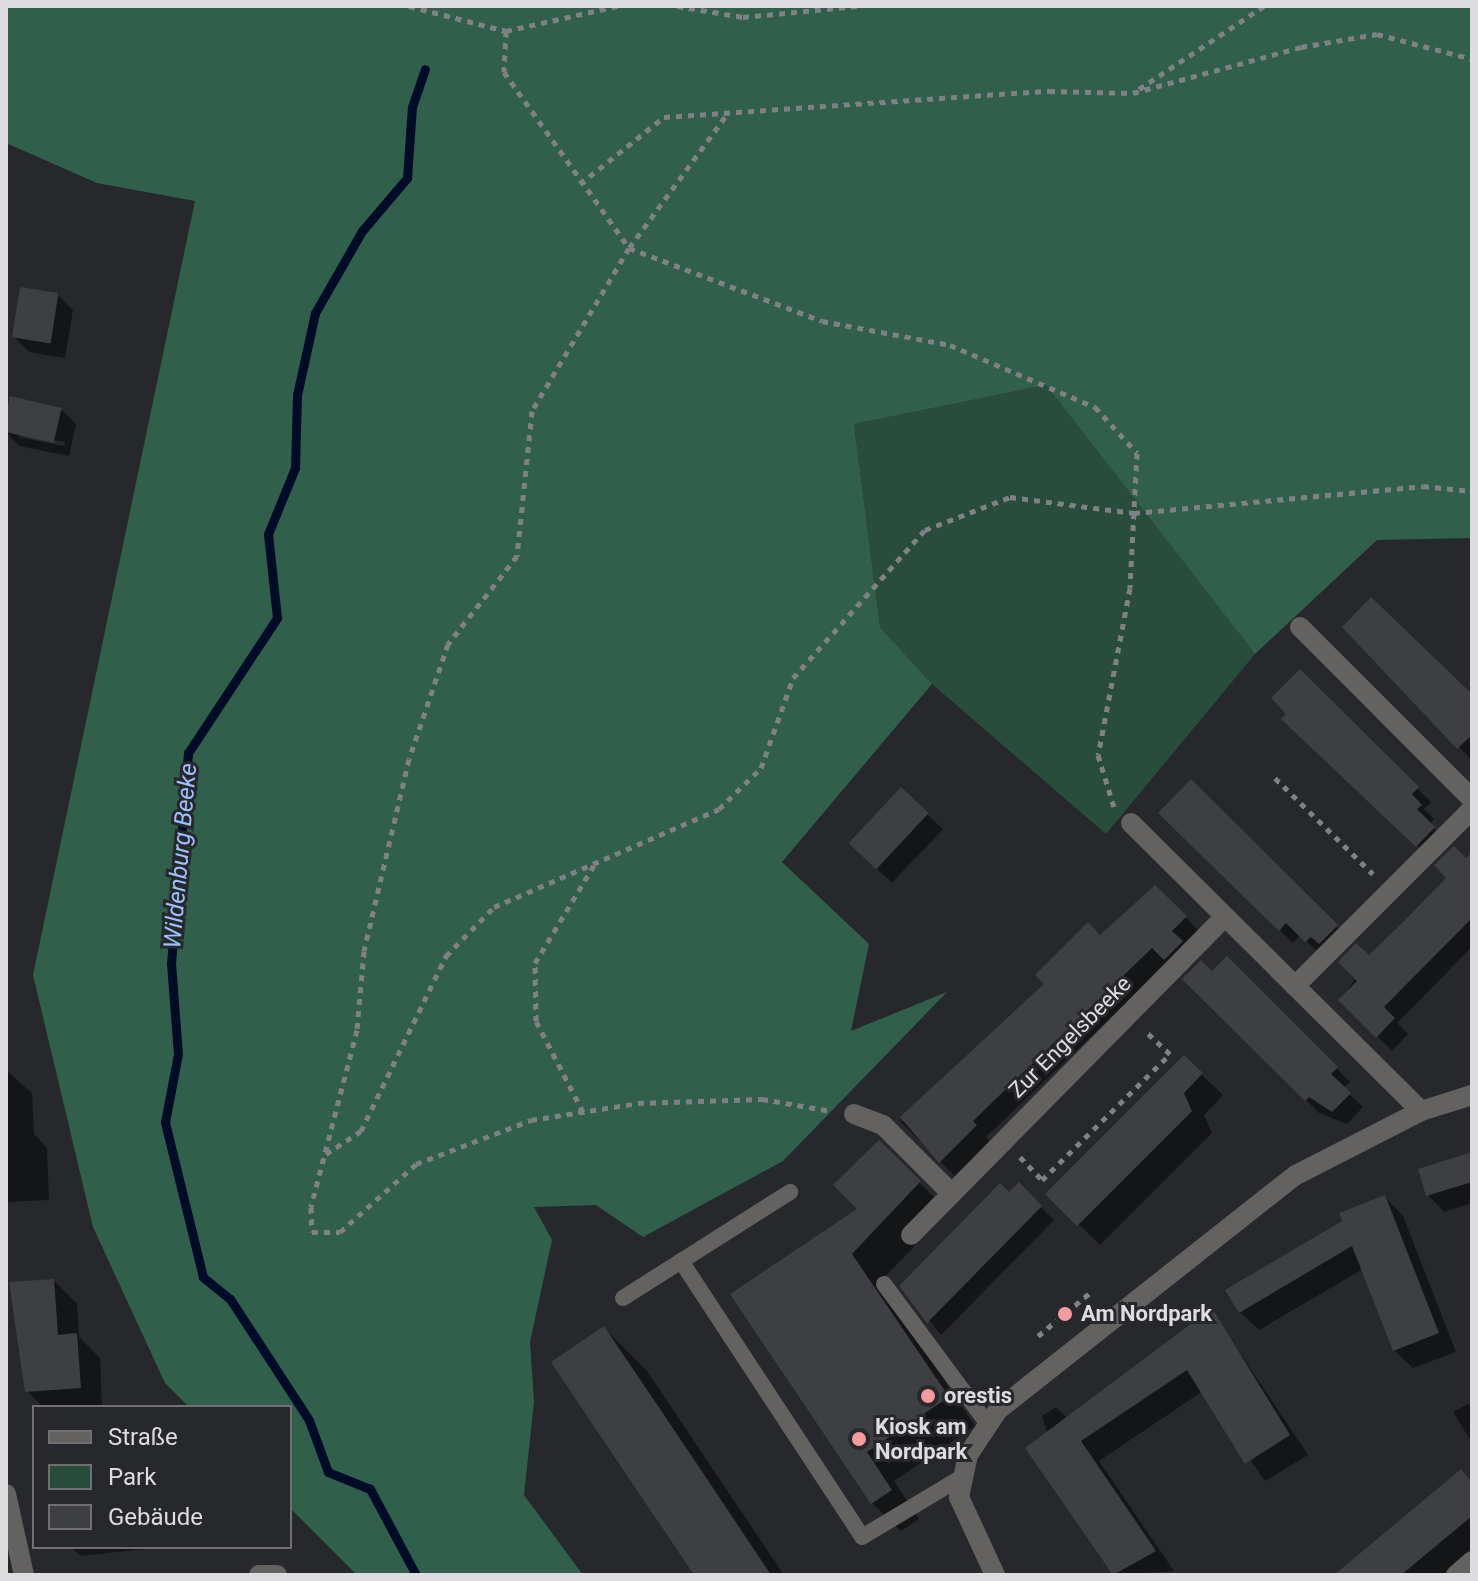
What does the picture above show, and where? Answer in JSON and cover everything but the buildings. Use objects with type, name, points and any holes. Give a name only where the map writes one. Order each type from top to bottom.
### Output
[{"type":"street","points":[[1300,627],[1472,799]]},
{"type":"street","points":[[1295,986],[1472,809]]},
{"type":"street","points":[[1131,823],[1421,1111]]},
{"type":"street","name":"Zur Engelsbeeke","points":[[911,1235],[950,1192],[1225,917]]},
{"type":"street","points":[[995,1575],[972,1538],[960,1478],[992,1416],[1296,1175],[1421,1111],[1472,1095]]},
{"type":"street","points":[[854,1114],[883,1125],[950,1192]]},
{"type":"street","points":[[6,1494],[24,1575]]},
{"type":"street","points":[[1456,1575],[1472,1561]]},
{"type":"street","points":[[259,1575],[277,1575]]},
{"type":"lane","points":[[623,1298],[790,1192]]},
{"type":"lane","points":[[681,1261],[862,1537],[960,1478]]},
{"type":"lane","points":[[884,1284],[992,1416]]},
{"type":"path","points":[[409,6],[506,31],[617,6]]},
{"type":"path","points":[[677,6],[743,17],[857,6]]},
{"type":"path","points":[[1133,93],[1264,6]]},
{"type":"path","points":[[506,31],[504,72],[580,184],[629,248],[822,321],[950,345],[1095,407],[1137,453],[1130,588],[1098,755],[1106,799],[1131,823]]},
{"type":"path","points":[[580,184],[664,117],[725,117],[1049,91],[1133,93],[1301,47],[1377,34],[1472,59]]},
{"type":"path","points":[[725,117],[629,248],[532,411],[517,556],[448,644],[424,716],[364,951],[357,1030],[325,1155],[312,1232],[340,1232],[416,1164],[531,1120],[583,1112],[762,1099],[854,1114]]},
{"type":"path","points":[[325,1155],[361,1131],[446,956],[494,907],[719,809],[761,768],[793,678],[925,530],[1010,497],[1134,513],[1423,486],[1472,491]]},
{"type":"path","points":[[1275,778],[1391,891]]},
{"type":"path","points":[[583,1112],[536,1021],[535,963],[596,862]]},
{"type":"path","points":[[1002,1140],[1042,1180],[1170,1054],[1127,1014]]},
{"type":"path","points":[[1038,1336],[1091,1292]]},
{"type":"green space","points":[[6,6],[1472,6],[1472,538],[1377,540],[1255,654],[1046,385],[854,424],[880,627],[932,684],[782,862],[869,944],[851,1031],[947,992],[783,1161],[643,1237],[596,1205],[534,1207],[552,1240],[530,1342],[534,1402],[524,1495],[583,1575],[357,1575],[292,1510],[292,1405],[187,1405],[165,1383],[93,1227],[33,975],[195,201],[97,183],[6,143]]},
{"type":"green space","points":[[1046,385],[1255,654],[1106,834],[932,684],[880,627],[854,424]]},
{"type":"waterway","name":"Wildenburg Beeke","points":[[416,1575],[370,1489],[328,1472],[309,1420],[230,1299],[203,1277],[165,1122],[178,1054],[171,964],[188,753],[277,618],[268,534],[295,468],[297,395],[315,313],[362,231],[407,178],[412,107],[425,69]]},
{"type":"place","name":"Am Nordpark","points":[[1065,1314]]},
{"type":"place","name":"orestis","points":[[928,1396]]},
{"type":"place","name":"Kiosk am Nordpark","points":[[859,1439]]}]
